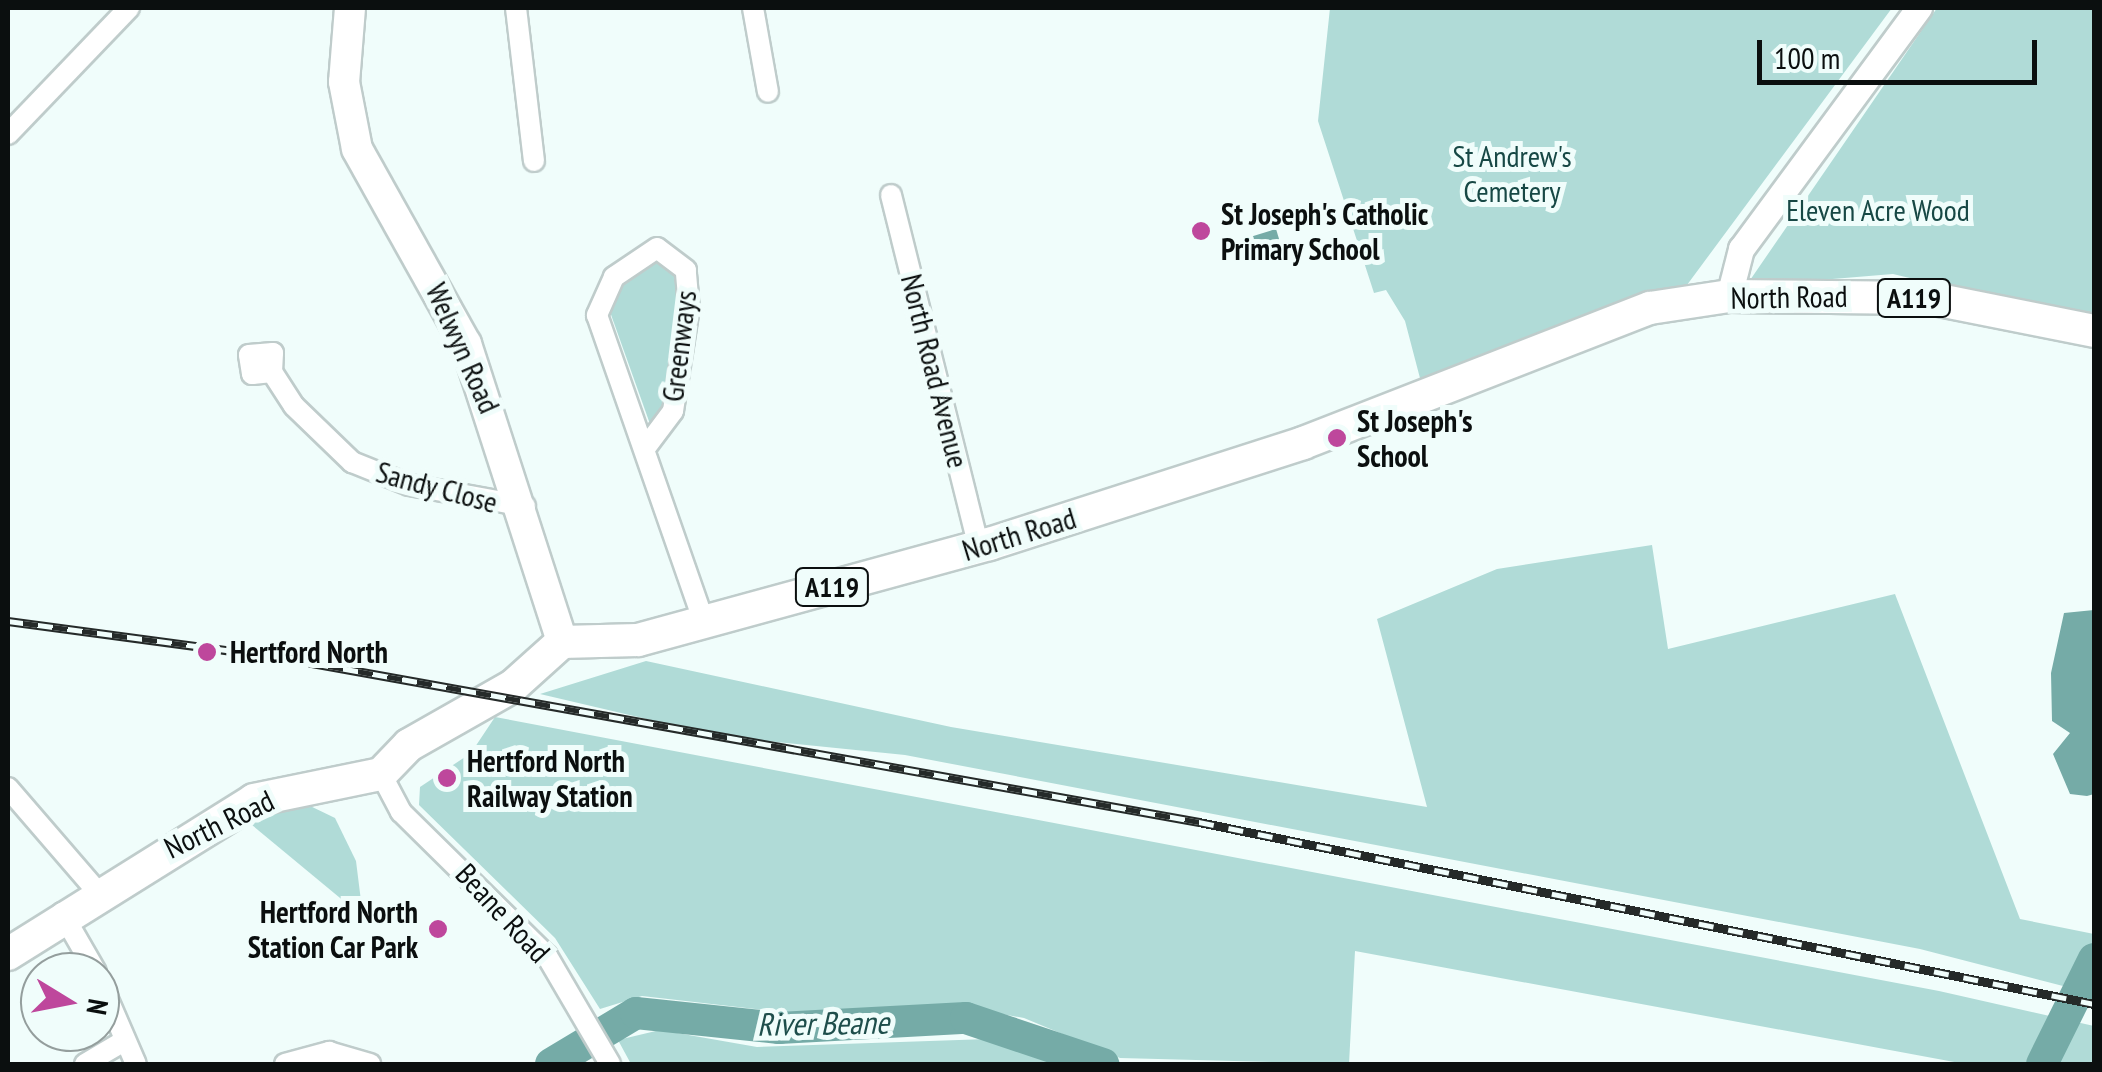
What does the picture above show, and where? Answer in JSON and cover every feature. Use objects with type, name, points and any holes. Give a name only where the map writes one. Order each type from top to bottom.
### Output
[{"type":"main road","name":"Welwyn Road","points":[[350,8],[344,82],[357,149],[452,314],[525,506],[562,642]]},
{"type":"main road","name":"North Road","points":[[562,642],[638,640],[978,547],[1303,443],[1650,308],[1729,296],[1930,298],[2094,330]]},
{"type":"main road","points":[[381,774],[409,744],[513,686],[562,642]]},
{"type":"main road","name":"North Road","points":[[8,954],[97,890],[254,800],[381,774]]},
{"type":"street","points":[[8,134],[129,8]]},
{"type":"street","points":[[516,8],[534,160]]},
{"type":"street","points":[[753,8],[768,92]]},
{"type":"street","points":[[1729,296],[1741,249],[1919,8]]},
{"type":"street","name":"North Road Avenue","points":[[891,195],[978,547]]},
{"type":"street","name":"Greenways","points":[[646,447],[674,412],[689,308],[686,270],[657,248],[614,277],[597,314],[704,623]]},
{"type":"street","name":"Sandy Close","points":[[272,372],[352,462],[408,485],[525,506]]},
{"type":"street","name":"Beane Road","points":[[381,774],[401,812],[516,918],[582,1011],[610,1064]]},
{"type":"street","points":[[8,788],[97,890]]},
{"type":"street","points":[[62,913],[84,952]]},
{"type":"street","points":[[120,1031],[136,1064]]},
{"type":"street","points":[[85,1064],[124,1041]]},
{"type":"street","points":[[285,1064],[329,1052],[370,1064]]},
{"type":"green space","name":"St Andrew's Cemetery","points":[[1330,8],[1892,8],[1684,289],[1421,382],[1405,321],[1386,290],[1374,293],[1318,121]]},
{"type":"green space","name":"Eleven Acre Wood","points":[[1937,8],[2094,8],[2094,322],[1893,274],[1746,286]]},
{"type":"green space","points":[[652,259],[670,261],[682,302],[663,414],[650,424],[609,309],[625,280]]},
{"type":"green space","points":[[1652,545],[1668,649],[1895,594],[2020,919],[2094,934],[2094,994],[1920,949],[905,755],[719,736],[540,694],[646,661],[951,727],[1427,807],[1377,619],[1497,569]]},
{"type":"green space","points":[[495,717],[1939,991],[2094,1026],[2094,1064],[1965,1064],[1355,951],[1349,1064],[1120,1058],[1024,1018],[963,1007],[834,1018],[642,996],[600,1009],[555,938],[419,805],[420,787],[471,753]]},
{"type":"green space","points":[[304,803],[335,818],[356,861],[363,917],[246,820]]},
{"type":"green space","points":[[660,1030],[757,1047],[1017,1038],[1073,1064],[631,1064],[618,1040]]},
{"type":"shaded area","points":[[1276,229],[1281,245],[1238,258],[1233,242]]},
{"type":"shaded area","points":[[2094,610],[2094,794],[2087,796],[2070,794],[2053,754],[2070,733],[2052,721],[2051,673],[2064,613]]},
{"type":"waterway","name":"River Beane","points":[[2042,1064],[2094,959]]},
{"type":"waterway","name":"River Beane","points":[[551,1064],[636,1013],[779,1028],[966,1018],[1103,1064]]},
{"type":"railway","points":[[8,621],[284,658],[1199,822],[2094,1004]]},
{"type":"place","name":"St Joseph's Catholic Primary School","points":[[1201,231]]},
{"type":"place","name":"St Joseph's School","points":[[1337,438]]},
{"type":"place","name":"Hertford North","points":[[207,652]]},
{"type":"place","name":"Hertford North Railway Station","points":[[447,778]]},
{"type":"place","name":"Hertford North Station Car Park","points":[[438,929]]}]
